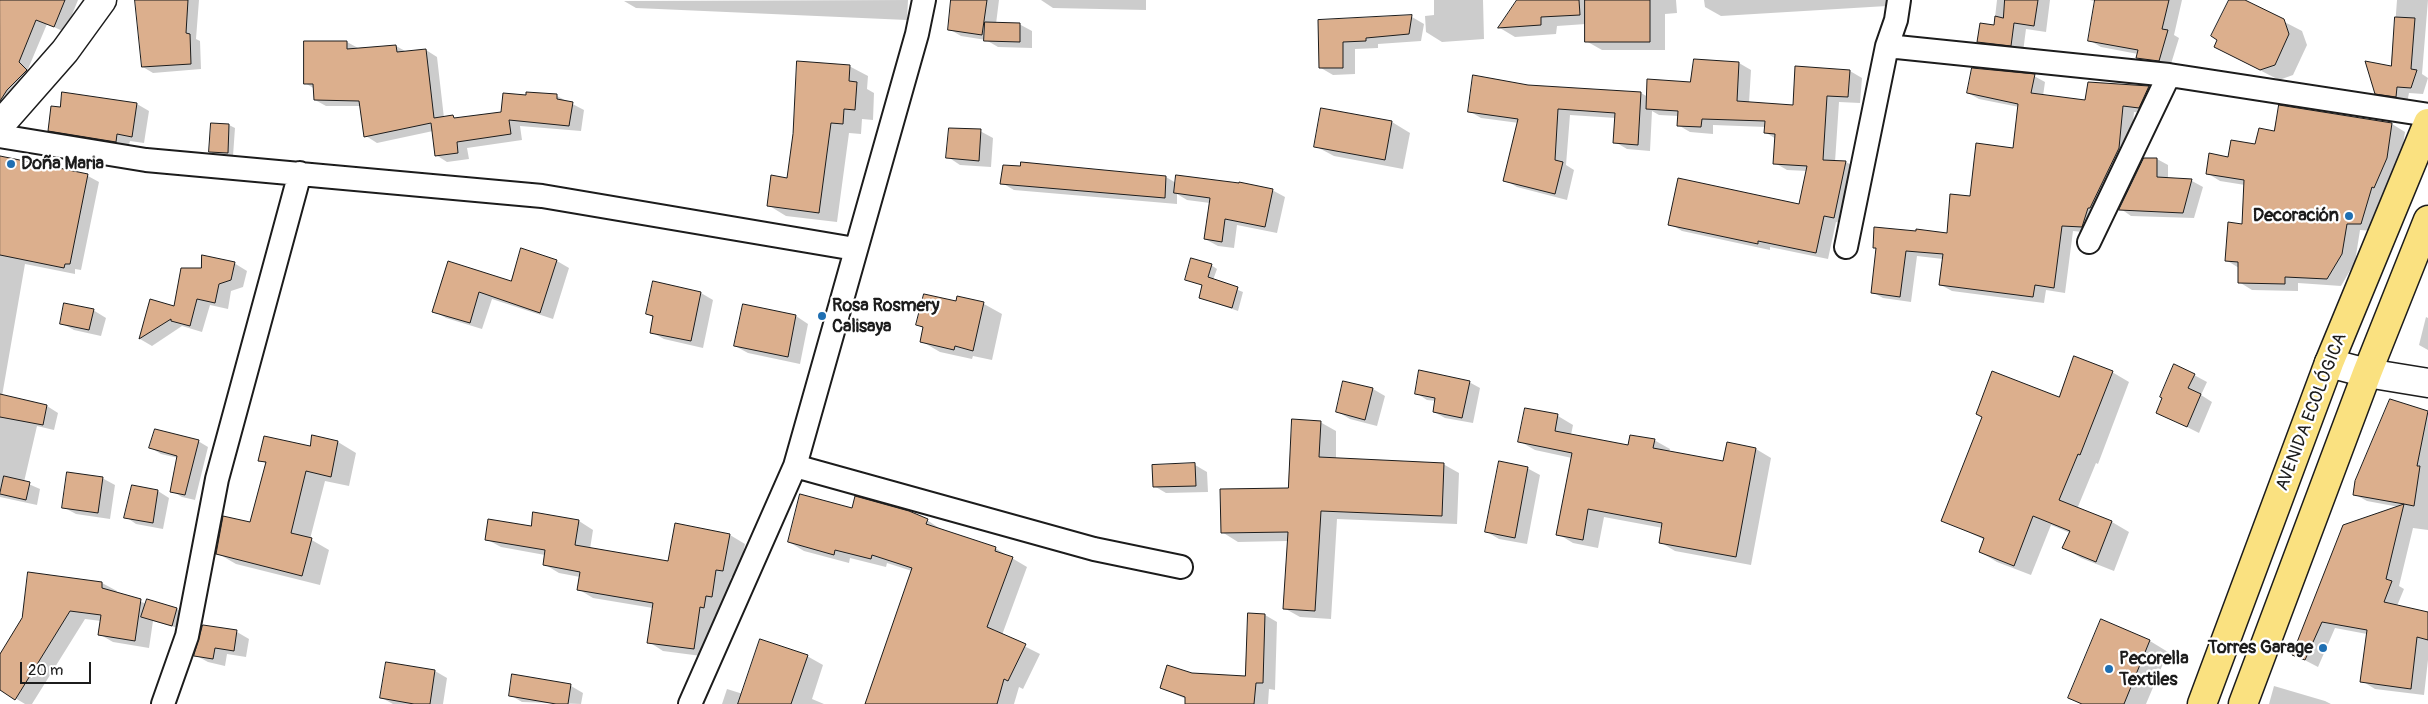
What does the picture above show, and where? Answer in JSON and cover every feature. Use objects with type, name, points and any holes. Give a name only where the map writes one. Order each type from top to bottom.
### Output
[{"type":"main road","name":"AVENIDA ECOLÓGICA","points":[[2202,704],[2329,363],[2428,123]]},
{"type":"main road","points":[[2243,704],[2367,373],[2428,220]]},
{"type":"street","points":[[0,125],[65,51],[102,0]]},
{"type":"street","points":[[690,704],[795,466],[854,250],[917,34],[924,0]]},
{"type":"street","points":[[1846,247],[1887,46],[1896,20],[1899,0]]},
{"type":"street","points":[[1887,46],[2169,75],[2428,115]]},
{"type":"street","points":[[2089,242],[2169,75]]},
{"type":"street","points":[[0,136],[146,160],[542,196],[854,250]]},
{"type":"street","points":[[163,704],[187,636],[218,478],[300,173]]},
{"type":"street","points":[[2329,363],[2367,373],[2428,383]]},
{"type":"street","points":[[795,466],[1094,549],[1181,567]]},
{"type":"building","points":[[0,0],[65,0],[54,27],[36,20],[19,62],[27,70],[7,90],[0,101]]},
{"type":"building","points":[[135,0],[188,0],[186,33],[190,34],[191,64],[142,67]]},
{"type":"building","points":[[951,0],[987,0],[982,35],[948,30]]},
{"type":"building","points":[[1517,0],[1579,0],[1580,15],[1541,17],[1541,25],[1498,28]]},
{"type":"building","points":[[1585,0],[1650,0],[1650,42],[1585,42]]},
{"type":"building","points":[[2005,0],[2038,0],[2034,26],[2014,23],[2011,46],[1977,42],[1980,23],[1994,25],[1995,16],[2003,18]]},
{"type":"building","points":[[2095,0],[2169,0],[2162,29],[2168,30],[2159,61],[2136,58],[2138,50],[2088,41]]},
{"type":"building","points":[[2229,0],[2245,0],[2284,19],[2289,34],[2275,65],[2260,70],[2214,47],[2217,40],[2211,36]]},
{"type":"building","points":[[1412,15],[1409,34],[1366,38],[1366,41],[1343,42],[1343,68],[1319,68],[1318,20]]},
{"type":"building","points":[[2395,17],[2415,18],[2411,69],[2417,70],[2411,88],[2397,87],[2396,97],[2375,94],[2365,61],[2391,66]]},
{"type":"building","points":[[985,22],[1020,23],[1020,42],[984,41]]},
{"type":"building","points":[[304,41],[347,41],[347,49],[396,45],[397,52],[426,49],[434,118],[453,115],[454,118],[501,112],[503,93],[526,95],[526,92],[557,94],[557,99],[573,102],[569,126],[509,120],[511,134],[457,142],[458,153],[435,156],[431,123],[364,137],[359,101],[314,100],[313,84],[304,84]]},
{"type":"building","points":[[1694,59],[1739,62],[1737,101],[1793,105],[1795,66],[1850,70],[1848,97],[1827,96],[1823,160],[1846,161],[1834,218],[1824,216],[1816,253],[1758,241],[1758,244],[1668,225],[1678,178],[1799,204],[1807,166],[1773,164],[1775,134],[1764,133],[1765,121],[1702,119],[1701,127],[1677,126],[1678,111],[1646,109],[1647,79],[1690,82]]},
{"type":"building","points":[[797,61],[850,65],[849,81],[857,82],[855,110],[844,109],[843,124],[831,123],[819,213],[767,206],[771,175],[787,178],[793,134]]},
{"type":"building","points":[[1972,68],[2035,74],[2031,93],[2085,100],[2088,82],[2149,86],[2139,108],[2123,106],[2119,148],[2090,208],[2088,208],[2082,227],[2062,226],[2054,288],[2035,285],[2033,297],[1939,285],[1943,254],[1906,251],[1900,297],[1871,293],[1876,248],[1873,248],[1874,227],[1947,233],[1950,194],[1970,196],[1976,143],[2013,148],[2018,104],[1967,93]]},
{"type":"building","points":[[1473,75],[1528,85],[1641,92],[1638,145],[1613,143],[1615,113],[1558,109],[1555,160],[1563,162],[1555,194],[1503,181],[1518,119],[1468,112]]},
{"type":"building","points":[[62,92],[137,103],[132,137],[117,134],[116,142],[48,131],[51,106],[60,107]]},
{"type":"building","points":[[2279,105],[2392,123],[2387,158],[2374,188],[2372,187],[2361,224],[2347,224],[2342,254],[2327,279],[2285,277],[2285,284],[2238,283],[2238,262],[2225,261],[2228,222],[2242,224],[2244,180],[2206,174],[2209,153],[2228,157],[2231,140],[2255,144],[2259,128],[2274,131]]},
{"type":"building","points":[[1321,108],[1392,121],[1385,160],[1314,147]]},
{"type":"building","points":[[211,123],[229,124],[228,153],[209,152]]},
{"type":"building","points":[[949,128],[981,129],[979,161],[946,158]]},
{"type":"building","points":[[0,156],[88,174],[70,264],[65,264],[64,268],[0,255]]},
{"type":"building","points":[[2144,158],[2157,158],[2157,177],[2192,179],[2183,213],[2119,210]]},
{"type":"building","points":[[1021,162],[1166,176],[1165,198],[1000,184],[1003,165],[1020,166]]},
{"type":"building","points":[[1176,175],[1239,182],[1273,189],[1265,227],[1225,219],[1222,242],[1204,239],[1210,198],[1174,193]]},
{"type":"building","points":[[521,248],[557,260],[540,313],[479,292],[470,323],[432,312],[448,261],[511,281]]},
{"type":"building","points":[[202,255],[235,262],[231,280],[219,284],[215,303],[197,299],[190,326],[171,321],[171,319],[139,339],[150,299],[174,306],[181,268],[201,268]]},
{"type":"building","points":[[1191,258],[1212,264],[1208,277],[1238,287],[1232,308],[1199,298],[1202,285],[1185,280]]},
{"type":"building","points":[[653,281],[701,292],[691,341],[650,333],[653,316],[646,314]]},
{"type":"building","points":[[924,294],[956,301],[957,296],[984,302],[973,351],[955,346],[954,350],[920,342],[923,327],[916,325]]},
{"type":"building","points":[[64,303],[94,309],[89,330],[60,324]]},
{"type":"building","points":[[743,304],[796,315],[788,357],[734,346]]},
{"type":"building","points":[[2074,356],[2113,371],[2080,455],[2078,454],[2059,500],[2112,521],[2096,562],[2062,548],[2070,531],[2033,516],[2014,566],[1979,552],[1984,538],[1941,521],[1982,417],[1976,414],[1992,371],[2059,397]]},
{"type":"building","points":[[2174,364],[2195,374],[2188,388],[2201,394],[2187,427],[2156,413],[2162,398],[2160,397]]},
{"type":"building","points":[[1419,370],[1470,381],[1462,418],[1433,412],[1435,398],[1415,394]]},
{"type":"building","points":[[1343,381],[1373,388],[1365,420],[1336,412]]},
{"type":"building","points":[[0,394],[47,405],[43,425],[0,417]]},
{"type":"building","points":[[2390,399],[2428,411],[2417,466],[2420,466],[2414,506],[2353,495],[2355,481]]},
{"type":"building","points":[[1525,408],[1558,414],[1555,431],[1628,445],[1630,435],[1655,439],[1653,448],[1723,461],[1727,442],[1756,448],[1736,557],[1659,543],[1662,523],[1588,509],[1583,540],[1556,535],[1572,453],[1518,442]]},
{"type":"building","points":[[1292,419],[1321,421],[1319,457],[1444,463],[1442,516],[1321,511],[1315,611],[1283,609],[1288,532],[1221,533],[1220,489],[1288,488]]},
{"type":"building","points":[[155,429],[199,440],[185,495],[170,492],[177,456],[149,448]]},
{"type":"building","points":[[312,435],[338,441],[331,477],[306,471],[291,533],[312,538],[302,576],[216,554],[223,516],[250,522],[266,462],[258,461],[264,436],[310,446]]},
{"type":"building","points":[[1499,461],[1528,467],[1515,538],[1485,532]]},
{"type":"building","points":[[1195,463],[1196,486],[1153,487],[1152,465]]},
{"type":"building","points":[[67,472],[103,477],[98,513],[62,508]]},
{"type":"building","points":[[4,476],[30,482],[26,500],[0,494]]},
{"type":"building","points":[[132,485],[158,490],[153,523],[124,518]]},
{"type":"building","points":[[800,494],[852,508],[855,496],[909,511],[928,519],[926,524],[996,547],[995,551],[1013,557],[987,627],[1026,644],[1008,681],[1004,679],[997,704],[865,704],[912,568],[872,555],[871,559],[835,550],[834,555],[788,542]]},
{"type":"building","points":[[2404,504],[2386,579],[2392,581],[2384,602],[2428,612],[2428,640],[2417,637],[2411,689],[2360,682],[2367,630],[2322,622],[2305,660],[2292,655],[2343,525]]},
{"type":"building","points":[[533,512],[579,520],[575,545],[668,561],[675,523],[730,534],[723,571],[716,570],[712,597],[706,596],[704,608],[700,607],[694,649],[647,643],[653,603],[577,590],[580,572],[543,565],[545,550],[485,540],[488,519],[531,526]]},
{"type":"building","points":[[28,572],[102,582],[102,588],[141,599],[135,641],[98,635],[101,615],[70,611],[15,700],[0,690],[0,654],[22,618]]},
{"type":"building","points":[[147,599],[177,608],[172,626],[141,617]]},
{"type":"building","points":[[1248,613],[1265,614],[1263,683],[1256,683],[1254,704],[1185,704],[1185,697],[1160,688],[1167,665],[1192,673],[1245,676]]},
{"type":"building","name":"Pecorella Textiles","points":[[2101,619],[2150,640],[2124,704],[2082,704],[2068,698]]},
{"type":"building","points":[[203,625],[237,630],[234,651],[215,648],[213,659],[194,656]]},
{"type":"building","points":[[760,639],[808,655],[791,704],[738,704]]},
{"type":"building","points":[[386,662],[435,670],[430,704],[414,704],[380,698]]},
{"type":"building","points":[[512,674],[571,684],[568,704],[556,704],[509,696]]},
{"type":"place","name":"Doña Maria","points":[[11,164]]},
{"type":"place","name":"Decoración","points":[[2349,216]]},
{"type":"place","name":"Rosa Rosmery Calisaya","points":[[822,316]]},
{"type":"place","name":"Torres Garage","points":[[2323,648]]},
{"type":"place","name":"Pecorella Textiles","points":[[2109,669]]}]
